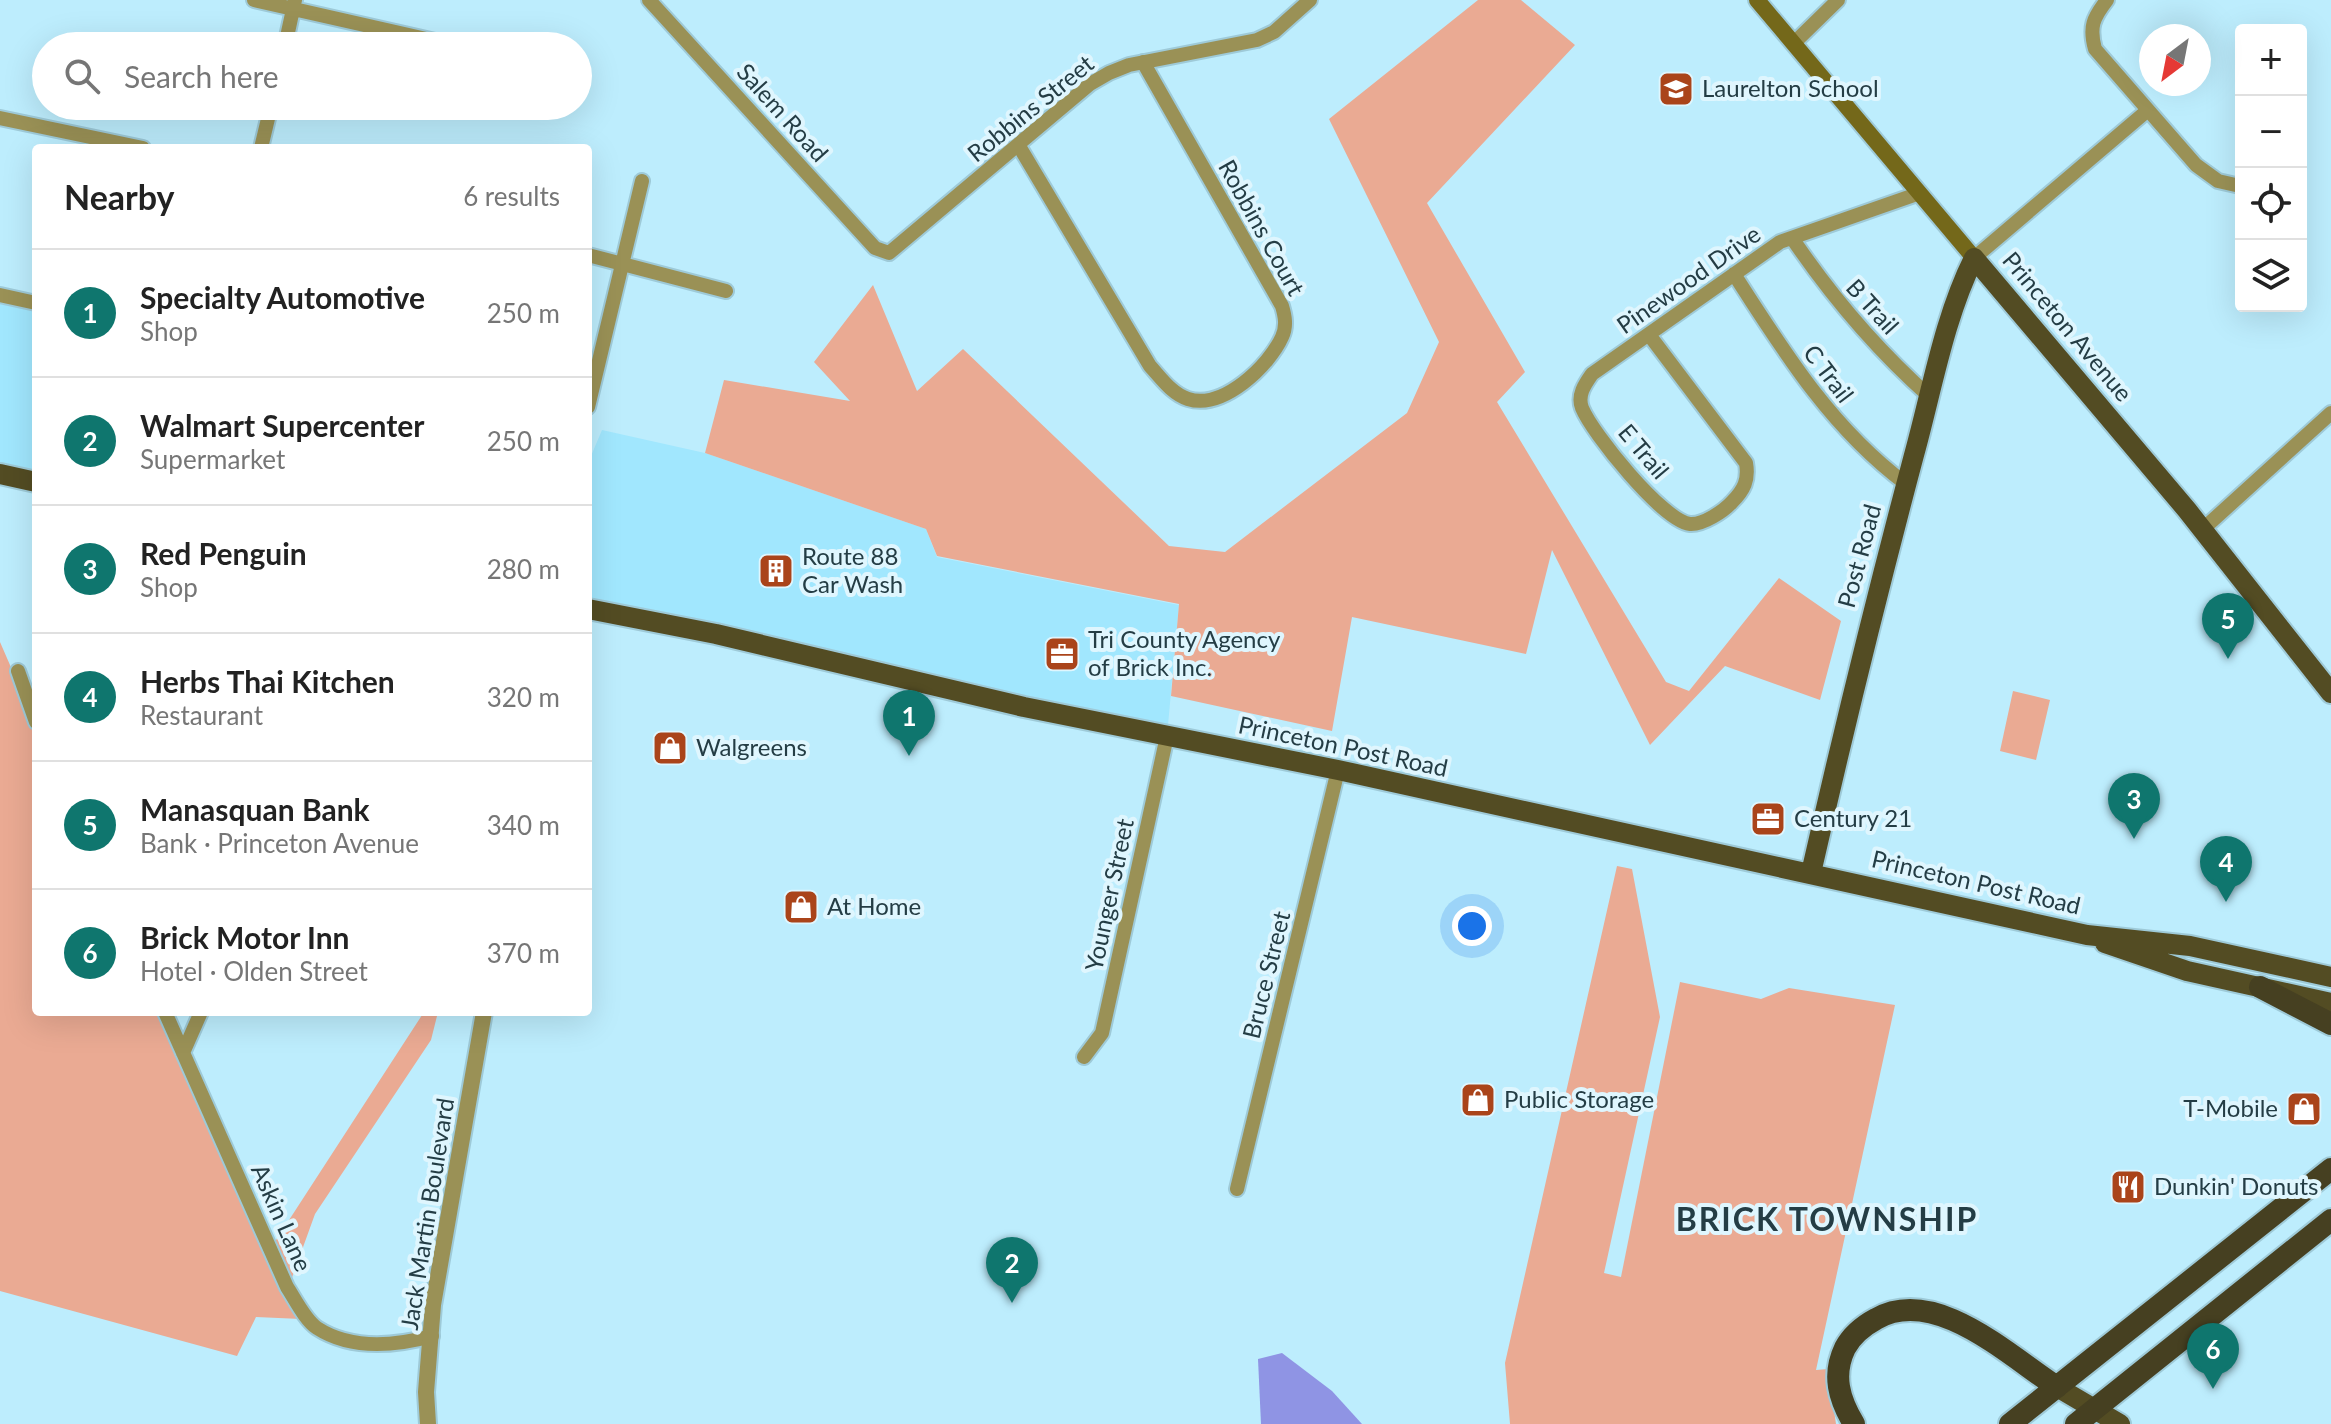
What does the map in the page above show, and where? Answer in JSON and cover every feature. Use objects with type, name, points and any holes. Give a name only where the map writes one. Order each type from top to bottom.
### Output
[{"type":"highway","points":[[2260,987],[2331,1024]]},
{"type":"highway","points":[[2293,1197],[2331,1158]]},
{"type":"highway","points":[[2010,1424],[2331,1169]]},
{"type":"highway","points":[[2076,1424],[2331,1220]]},
{"type":"highway","points":[[1854,1424],[1839,1390],[1837,1372],[1854,1334],[1886,1314],[1908,1310],[1932,1311],[1967,1325],[2057,1387]]},
{"type":"main road","name":"Princeton Avenue","points":[[1757,0],[2202,530],[2331,693]]},
{"type":"main road","name":"Post Road","points":[[1811,873],[1866,634],[1963,280],[1974,258]]},
{"type":"main road","points":[[0,474],[32,481]]},
{"type":"main road","name":"Princeton Post Road","points":[[592,610],[2087,935],[2190,946],[2331,977]]},
{"type":"main road","name":"Princeton Post Road","points":[[2087,935],[2130,954],[2331,1003]]},
{"type":"main road","points":[[2057,1387],[2120,1424]]},
{"type":"street","points":[[254,0],[295,5],[401,32]]},
{"type":"street","name":"Salem Road","points":[[649,0],[875,248],[884,253]]},
{"type":"street","name":"Robbins Street","points":[[884,253],[897,249],[1090,84],[1109,73],[1143,62],[1257,40],[1274,32],[1310,0]]},
{"type":"street","points":[[1794,43],[1838,0]]},
{"type":"street","points":[[2107,0],[2093,19],[2090,32],[2095,49],[2196,165],[2218,181],[2235,185]]},
{"type":"street","points":[[288,32],[295,5]]},
{"type":"street","name":"Robbins Court","points":[[1019,146],[1150,366],[1167,384],[1176,393],[1202,401],[1224,394],[1247,379],[1270,356],[1283,335],[1286,321],[1282,306],[1143,62]]},
{"type":"street","points":[[1974,258],[2148,110]]},
{"type":"street","points":[[0,118],[124,144]]},
{"type":"street","points":[[262,144],[268,120]]},
{"type":"street","points":[[592,391],[642,181]]},
{"type":"street","name":"Pinewood Drive","points":[[1584,385],[1592,374],[1734,274],[1792,238],[1920,193]]},
{"type":"street","name":"B Trail","points":[[1792,238],[1830,294],[1894,365],[1930,397]]},
{"type":"street","points":[[592,256],[726,291]]},
{"type":"street","name":"C Trail","points":[[1734,274],[1784,354],[1833,419],[1870,457],[1906,484]]},
{"type":"street","points":[[0,295],[32,302]]},
{"type":"street","name":"E Trail","points":[[1584,385],[1582,407],[1662,510],[1688,524],[1699,523],[1727,507],[1749,477],[1746,463],[1650,336]]},
{"type":"street","points":[[2202,530],[2331,413]]},
{"type":"street","points":[[18,671],[32,711]]},
{"type":"street","name":"Younger Street","points":[[1084,1057],[1102,1033],[1167,736]]},
{"type":"street","name":"Bruce Street","points":[[1237,1189],[1338,770]]},
{"type":"street","name":"Askin Lane","points":[[167,1016],[287,1287],[315,1327],[369,1345],[408,1343],[432,1336]]},
{"type":"street","points":[[183,1053],[199,1016]]},
{"type":"street","name":"Jack Martin Boulevard","points":[[428,1424],[426,1392],[433,1305],[483,1016]]},
{"type":"shaded area","points":[[1478,0],[1521,0],[1575,45],[1427,203],[1525,372],[1497,402],[1666,682],[1689,691],[1779,578],[1841,621],[1820,700],[1725,666],[1650,745],[1552,550],[1526,654],[1352,617],[1332,731],[1171,696],[1179,604],[937,556],[926,529],[705,453],[724,380],[850,401],[814,362],[873,285],[917,391],[963,349],[1169,546],[1225,552],[1407,413],[1439,342],[1329,119]]},
{"type":"shaded area","points":[[0,295],[32,302],[32,481],[0,474]]},
{"type":"shaded area","points":[[602,430],[705,453],[926,529],[937,557],[1179,605],[1167,736],[592,611],[592,454]]},
{"type":"shaded area","points":[[0,642],[32,716],[32,1016],[163,1016],[267,1254],[421,1016],[437,1016],[431,1040],[315,1214],[285,1297],[301,1319],[256,1317],[237,1356],[0,1291]]},
{"type":"shaded area","points":[[2013,691],[2050,700],[2036,760],[2000,751]]},
{"type":"shaded area","points":[[1617,866],[1632,869],[1660,1017],[1604,1273],[1621,1277],[1680,982],[1761,999],[1789,988],[1895,1005],[1816,1370],[1828,1369],[1836,1424],[1510,1424],[1505,1363]]},
{"type":"water","points":[[1282,1353],[1332,1391],[1362,1424],[1261,1424],[1258,1359]]},
{"type":"place","name":"Laurelton School","points":[[1676,89]]},
{"type":"place","name":"Route 88 Car Wash","points":[[776,571]]},
{"type":"place","name":"Tri County Agency of Brick Inc.","points":[[1062,654]]},
{"type":"place","name":"Manasquan Bank","points":[[2228,659]]},
{"type":"place","name":"Walgreens","points":[[670,748]]},
{"type":"place","name":"Specialty Automotive","points":[[909,756]]},
{"type":"place","name":"Century 21","points":[[1768,819]]},
{"type":"place","name":"Red Penguin","points":[[2134,839]]},
{"type":"place","name":"Herbs Thai Kitchen","points":[[2226,902]]},
{"type":"place","name":"At Home","points":[[801,907]]},
{"type":"place","name":"Public Storage","points":[[1478,1100]]},
{"type":"place","name":"T-Mobile","points":[[2304,1109]]},
{"type":"place","name":"Dunkin' Donuts","points":[[2128,1187]]},
{"type":"place","name":"Walmart Supercenter","points":[[1012,1303]]},
{"type":"place","name":"Brick Motor Inn","points":[[2213,1389]]},
{"type":"district","name":"BRICK TOWNSHIP","points":[[1827,1220]]}]
